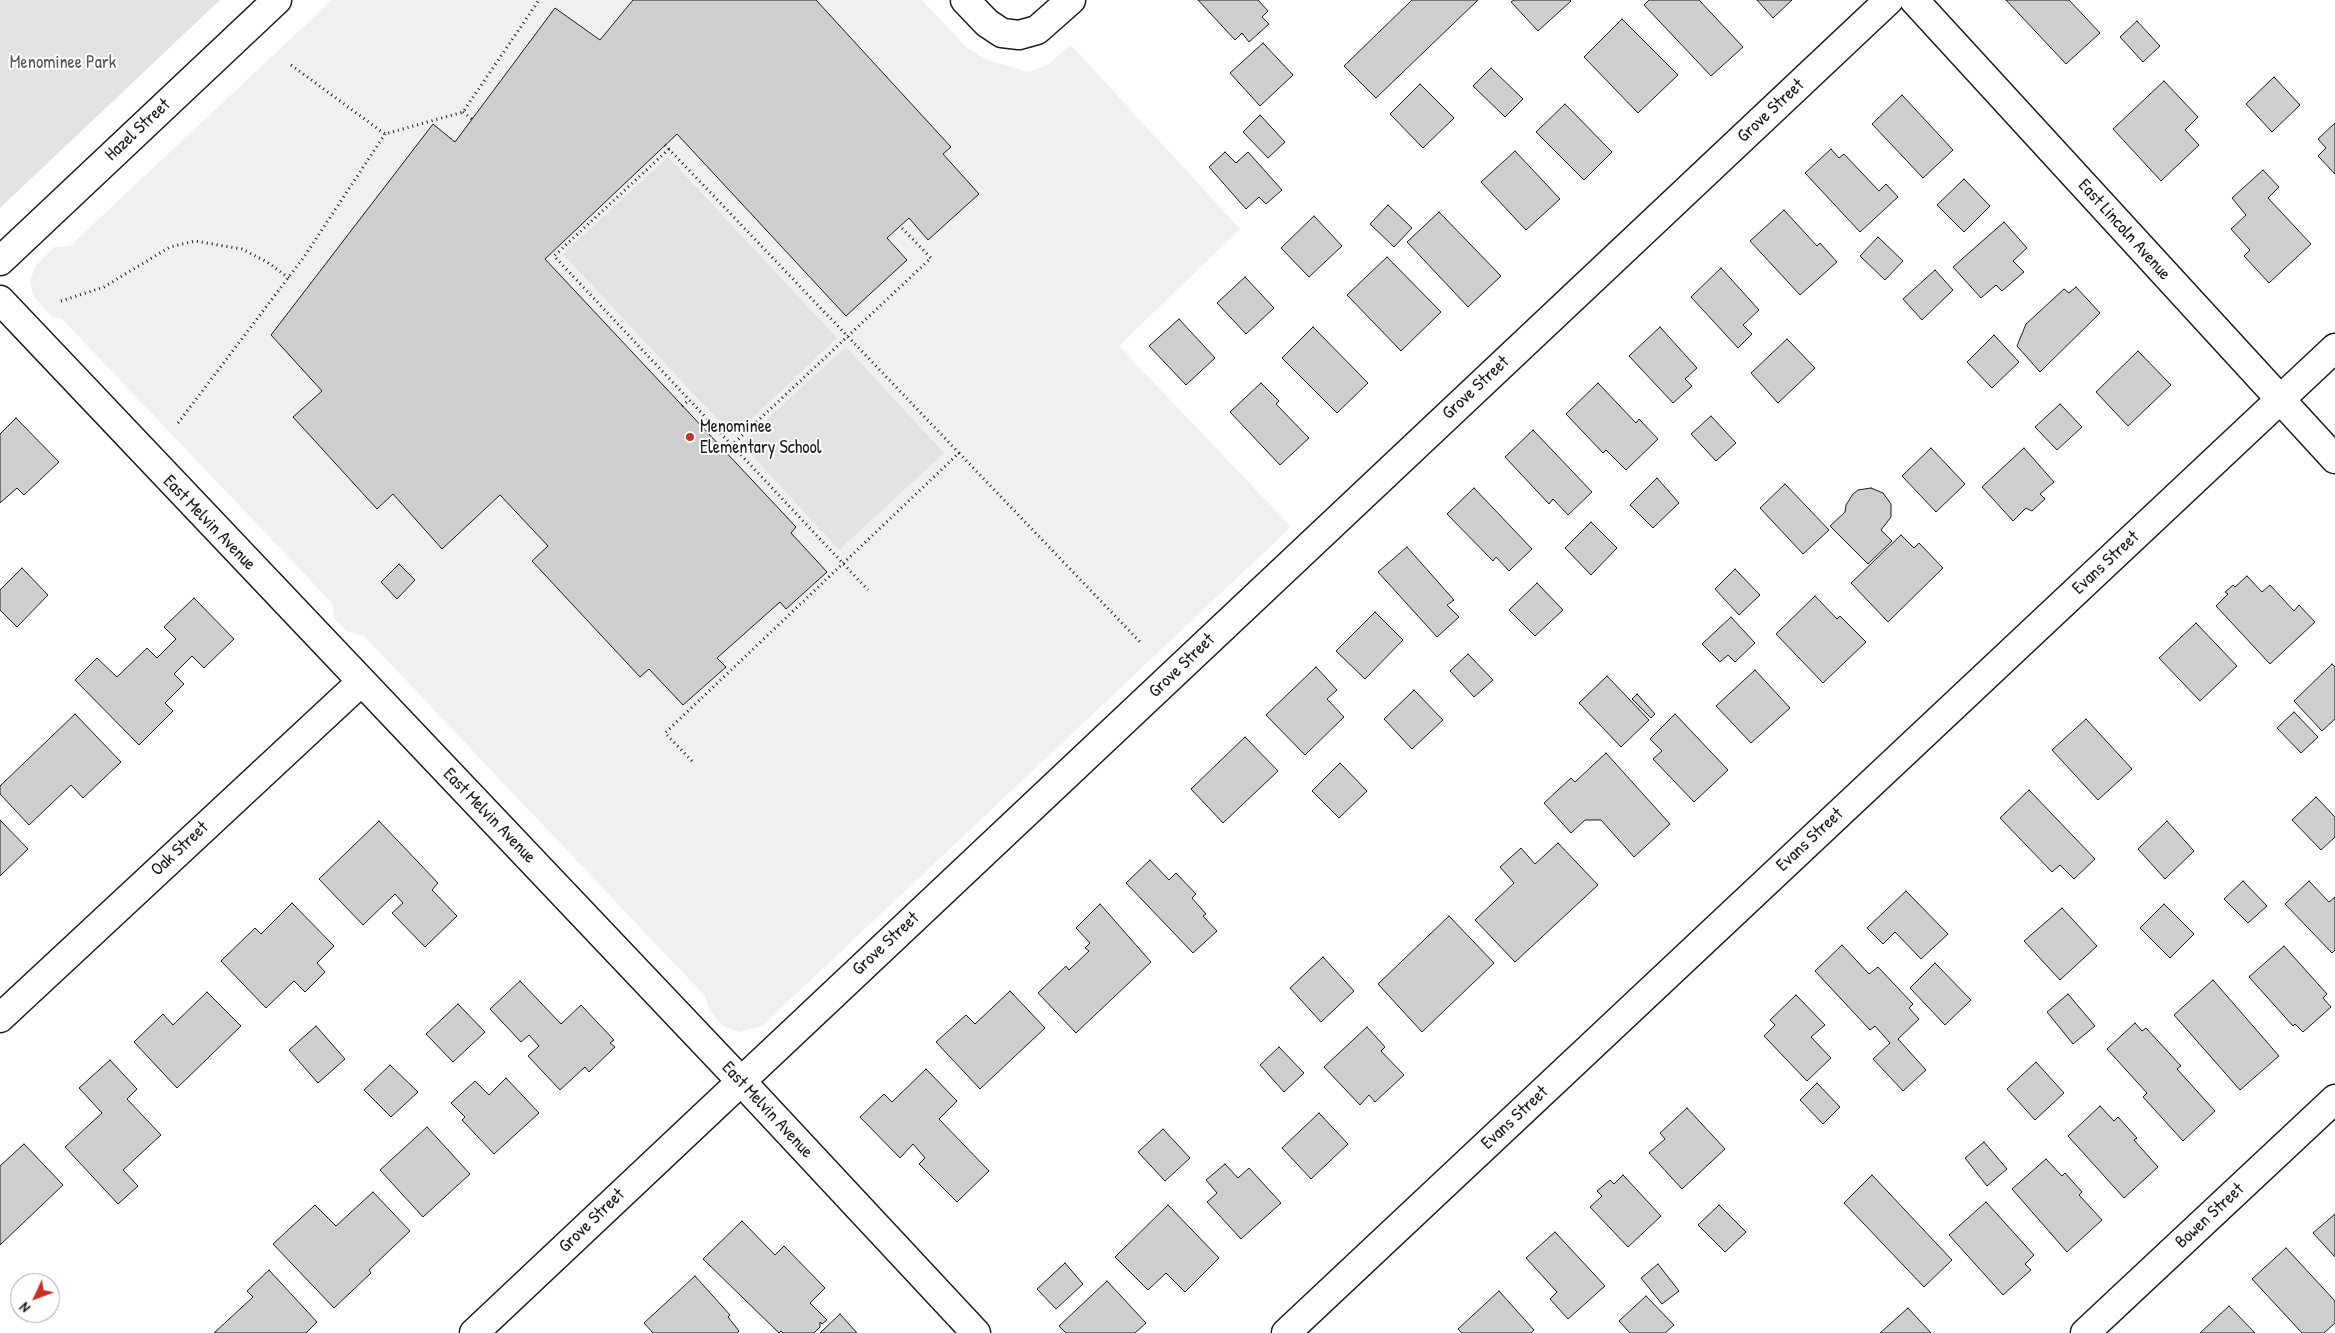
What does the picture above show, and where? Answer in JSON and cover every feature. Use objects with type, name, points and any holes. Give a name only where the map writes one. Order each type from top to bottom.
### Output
[{"type":"street","name":"Hazel Street","points":[[0,261],[277,0]]},
{"type":"street","points":[[970,5],[987,22],[1002,32],[1027,35],[1037,30],[1071,0]]},
{"type":"street","name":"Grove Street","points":[[474,1333],[740,1080],[1129,717],[1889,0]]},
{"type":"street","name":"East Lincoln Avenue","points":[[1914,0],[2335,459]]},
{"type":"street","name":"East Melvin Avenue","points":[[0,300],[740,1080],[976,1333]]},
{"type":"street","name":"Evans Street","points":[[1286,1333],[2335,348]]},
{"type":"street","name":"Oak Street","points":[[0,1018],[361,682]]},
{"type":"street","name":"Bowen Street","points":[[2094,1330],[2335,1099]]},
{"type":"path","points":[[178,423],[289,278],[385,134],[463,112],[539,0]]},
{"type":"path","points":[[292,65],[385,134]]},
{"type":"path","points":[[463,112],[472,119]]},
{"type":"path","points":[[666,145],[1142,644]]},
{"type":"path","points":[[669,149],[554,256],[868,590]]},
{"type":"path","points":[[731,446],[931,258],[900,226]]},
{"type":"path","points":[[62,301],[104,287],[170,247],[195,241],[242,249],[267,262],[289,278]]},
{"type":"path","points":[[682,406],[689,400]]},
{"type":"path","points":[[692,761],[666,733],[959,453]]},
{"type":"shaded area","name":"Menominee Elementary School","points":[[332,0],[922,0],[964,45],[983,58],[1027,72],[1047,65],[1071,45],[1240,229],[1119,346],[1291,527],[762,1026],[739,1032],[723,1026],[709,1010],[705,996],[364,636],[348,632],[334,618],[333,604],[61,318],[53,318],[33,295],[30,281],[35,267],[54,247],[70,246]]},
{"type":"green space","name":"Menominee Park","points":[[0,0],[220,0],[0,208]]},
{"type":"green space","points":[[668,157],[837,338],[733,436],[563,254]]},
{"type":"green space","points":[[846,347],[944,453],[839,550],[741,443]]},
{"type":"building","points":[[633,0],[816,0],[951,147],[943,154],[979,194],[928,240],[909,218],[887,238],[907,260],[846,316],[677,134],[545,259],[796,527],[791,533],[827,572],[786,609],[780,602],[717,658],[726,667],[683,705],[649,669],[640,677],[532,561],[548,546],[500,495],[442,549],[393,494],[377,509],[293,417],[322,391],[271,335],[433,124],[455,142],[555,8],[600,40]]},
{"type":"building","points":[[1198,0],[1258,0],[1268,11],[1262,17],[1269,24],[1249,42],[1242,33],[1235,40]]},
{"type":"building","points":[[1412,0],[1478,0],[1376,98],[1344,66]]},
{"type":"building","points":[[1514,0],[1571,1],[1538,31],[1511,2]]},
{"type":"building","points":[[1649,0],[1699,0],[1743,47],[1711,76],[1644,5]]},
{"type":"building","points":[[1757,0],[1792,0],[1773,18]]},
{"type":"building","points":[[2006,0],[2069,0],[2100,33],[2066,64]]},
{"type":"building","points":[[1622,19],[1678,75],[1638,113],[1584,57]]},
{"type":"building","points":[[2137,21],[2160,46],[2143,62],[2120,37]]},
{"type":"building","points":[[1263,43],[1293,75],[1260,106],[1230,73]]},
{"type":"building","points":[[1491,68],[1523,99],[1505,117],[1473,86]]},
{"type":"building","points":[[2274,77],[2300,105],[2272,132],[2246,104]]},
{"type":"building","points":[[2164,81],[2198,117],[2185,130],[2199,145],[2161,181],[2113,129]]},
{"type":"building","points":[[1420,84],[1454,118],[1423,148],[1390,114]]},
{"type":"building","points":[[1902,95],[1953,150],[1923,178],[1872,124]]},
{"type":"building","points":[[1565,104],[1612,152],[1584,180],[1536,132]]},
{"type":"building","points":[[1260,115],[1285,142],[1268,158],[1243,132]]},
{"type":"building","points":[[2335,123],[2335,174],[2318,156],[2326,148],[2318,139]]},
{"type":"building","points":[[1831,149],[1839,158],[1844,154],[1879,191],[1886,184],[1898,197],[1860,232],[1805,173]]},
{"type":"building","points":[[1515,151],[1560,199],[1526,230],[1481,182]]},
{"type":"building","points":[[1225,152],[1236,163],[1248,152],[1282,190],[1266,204],[1259,197],[1246,209],[1209,167]]},
{"type":"building","points":[[2263,170],[2279,187],[2268,198],[2311,244],[2269,283],[2244,256],[2250,250],[2231,229],[2246,215],[2232,198]]},
{"type":"building","points":[[1964,179],[1990,206],[1964,232],[1937,205]]},
{"type":"building","points":[[1388,205],[1412,228],[1394,247],[1370,224]]},
{"type":"building","points":[[1784,210],[1817,246],[1820,243],[1837,262],[1800,295],[1750,241]]},
{"type":"building","points":[[1439,212],[1501,276],[1468,307],[1407,242]]},
{"type":"building","points":[[1314,216],[1342,246],[1309,277],[1281,248]]},
{"type":"building","points":[[2004,222],[2027,248],[2013,261],[2024,272],[2002,291],[1996,285],[1981,298],[1953,267]]},
{"type":"building","points":[[1878,237],[1903,261],[1885,280],[1860,256]]},
{"type":"building","points":[[1387,257],[1441,312],[1401,351],[1347,295]]},
{"type":"building","points":[[1721,268],[1759,310],[1743,325],[1752,334],[1738,348],[1691,297]]},
{"type":"building","points":[[1935,270],[1953,290],[1922,320],[1903,299]]},
{"type":"building","points":[[1245,277],[1274,308],[1246,334],[1217,303]]},
{"type":"building","points":[[2076,287],[2100,313],[2040,372],[2017,346],[2026,324],[2064,289],[2069,293]]},
{"type":"building","points":[[1179,319],[1215,358],[1186,385],[1149,346]]},
{"type":"building","points":[[1313,327],[1368,383],[1337,413],[1282,358]]},
{"type":"building","points":[[1660,327],[1697,368],[1685,379],[1692,386],[1673,403],[1629,356]]},
{"type":"building","points":[[1994,335],[2019,362],[1992,388],[1967,362]]},
{"type":"building","points":[[1787,339],[1815,368],[1778,403],[1751,373]]},
{"type":"building","points":[[2138,351],[2171,385],[2128,426],[2096,392]]},
{"type":"building","points":[[1261,383],[1279,401],[1276,404],[1309,438],[1280,465],[1230,412]]},
{"type":"building","points":[[1598,383],[1636,423],[1639,419],[1658,439],[1626,470],[1606,450],[1603,453],[1566,414]]},
{"type":"building","points":[[2060,404],[2082,427],[2057,450],[2035,427]]},
{"type":"building","points":[[1711,416],[1736,443],[1716,461],[1691,434]]},
{"type":"building","points":[[16,418],[59,462],[24,495],[17,488],[0,503],[0,434]]},
{"type":"building","points":[[1533,430],[1592,492],[1568,515],[1553,499],[1549,504],[1505,457]]},
{"type":"building","points":[[1931,448],[1965,484],[1936,512],[1902,476]]},
{"type":"building","points":[[2024,448],[2054,482],[2040,494],[2045,499],[2032,511],[2026,508],[2013,521],[1982,487]]},
{"type":"building","points":[[1657,478],[1679,503],[1653,528],[1630,505]]},
{"type":"building","points":[[1785,484],[1829,530],[1803,554],[1760,508]]},
{"type":"building","points":[[1474,488],[1532,549],[1509,571],[1496,557],[1493,561],[1447,514]]},
{"type":"building","points":[[1871,488],[1883,493],[1891,504],[1891,517],[1881,530],[1892,541],[1868,564],[1830,526],[1845,512],[1846,505],[1853,494],[1858,490]]},
{"type":"building","points":[[1591,522],[1617,548],[1591,575],[1565,548]]},
{"type":"building","points":[[1901,535],[1914,548],[1919,543],[1943,568],[1888,622],[1851,583]]},
{"type":"building","points":[[1407,547],[1454,600],[1447,605],[1459,617],[1437,637],[1378,572]]},
{"type":"building","points":[[399,564],[415,580],[397,599],[381,582]]},
{"type":"building","points":[[22,568],[48,595],[17,627],[0,610],[0,590]]},
{"type":"building","points":[[1735,569],[1760,595],[1739,615],[1715,589]]},
{"type":"building","points":[[2247,576],[2262,592],[2270,585],[2294,611],[2299,605],[2315,622],[2270,664],[2216,606],[2228,594],[2225,592],[2233,585],[2235,587]]},
{"type":"building","points":[[1537,583],[1563,610],[1535,636],[1509,610]]},
{"type":"building","points":[[1815,596],[1837,619],[1840,616],[1866,642],[1823,683],[1776,634]]},
{"type":"building","points":[[194,598],[234,639],[204,668],[192,656],[174,674],[184,684],[165,703],[173,711],[139,745],[75,680],[97,658],[117,677],[147,648],[157,658],[176,639],[164,627]]},
{"type":"building","points":[[1375,612],[1403,640],[1365,679],[1336,651]]},
{"type":"building","points":[[1731,617],[1755,643],[1735,662],[1728,655],[1720,662],[1702,644]]},
{"type":"building","points":[[2196,623],[2237,666],[2200,701],[2159,658]]},
{"type":"building","points":[[1468,654],[1493,680],[1474,697],[1450,671]]},
{"type":"building","points":[[2332,664],[2335,667],[2335,719],[2322,731],[2294,701]]},
{"type":"building","points":[[1316,667],[1337,690],[1327,699],[1344,717],[1305,755],[1266,715]]},
{"type":"building","points":[[1755,670],[1790,708],[1751,743],[1716,706]]},
{"type":"building","points":[[1607,676],[1649,720],[1621,747],[1579,703]]},
{"type":"building","points":[[1414,690],[1443,720],[1412,749],[1384,719]]},
{"type":"building","points":[[1637,694],[1655,714],[1651,718],[1632,699]]},
{"type":"building","points":[[2294,712],[2318,737],[2301,753],[2277,728]]},
{"type":"building","points":[[75,714],[121,762],[83,798],[71,785],[29,825],[0,794],[0,786]]},
{"type":"building","points":[[1675,714],[1728,770],[1694,802],[1653,759],[1662,751],[1650,739]]},
{"type":"building","points":[[2086,719],[2132,769],[2098,800],[2052,750]]},
{"type":"building","points":[[1245,737],[1278,771],[1223,823],[1191,789]]},
{"type":"building","points":[[1606,753],[1670,824],[1634,857],[1601,820],[1585,820],[1571,833],[1544,803],[1571,778],[1575,782]]},
{"type":"building","points":[[1340,763],[1367,791],[1339,818],[1312,791]]},
{"type":"building","points":[[2029,790],[2095,859],[2074,879],[2060,865],[2052,872],[2000,818]]},
{"type":"building","points":[[2316,797],[2335,817],[2335,837],[2321,850],[2292,820]]},
{"type":"building","points":[[0,820],[28,849],[0,876]]},
{"type":"building","points":[[379,821],[438,883],[432,890],[457,916],[425,947],[392,913],[403,903],[395,894],[363,925],[319,879]]},
{"type":"building","points":[[2167,821],[2194,851],[2165,879],[2138,849]]},
{"type":"building","points":[[1558,843],[1598,885],[1515,962],[1475,920],[1514,883],[1500,867],[1521,848],[1535,864]]},
{"type":"building","points":[[1150,860],[1169,880],[1176,873],[1196,894],[1192,898],[1206,914],[1203,916],[1217,931],[1193,953],[1126,883]]},
{"type":"building","points":[[2243,881],[2267,906],[2248,923],[2224,899]]},
{"type":"building","points":[[2309,881],[2329,902],[2335,897],[2335,950],[2332,953],[2285,904]]},
{"type":"building","points":[[1906,891],[1948,934],[1921,959],[1895,932],[1883,944],[1867,928]]},
{"type":"building","points":[[292,903],[334,946],[317,963],[325,972],[305,992],[294,981],[266,1008],[221,961],[255,928],[261,934]]},
{"type":"building","points":[[1100,904],[1151,962],[1076,1033],[1038,993],[1066,966],[1069,970],[1089,951],[1085,948],[1090,943],[1076,928]]},
{"type":"building","points":[[2164,904],[2194,934],[2170,958],[2140,928]]},
{"type":"building","points":[[2062,908],[2097,946],[2060,980],[2024,941]]},
{"type":"building","points":[[1449,916],[1494,963],[1422,1032],[1378,984]]},
{"type":"building","points":[[1842,945],[1869,974],[1878,967],[1913,1004],[1909,1008],[1919,1019],[1898,1039],[1926,1070],[1903,1091],[1873,1059],[1890,1043],[1875,1026],[1870,1030],[1815,971]]},
{"type":"building","points":[[2284,946],[2327,994],[2323,998],[2331,1007],[2303,1032],[2295,1024],[2293,1026],[2249,977]]},
{"type":"building","points":[[1323,957],[1354,991],[1321,1022],[1290,988]]},
{"type":"building","points":[[1935,963],[1971,1000],[1945,1025],[1910,988]]},
{"type":"building","points":[[2213,980],[2279,1056],[2240,1090],[2174,1015]]},
{"type":"building","points":[[520,981],[561,1024],[581,1005],[614,1040],[610,1043],[615,1047],[589,1072],[585,1067],[560,1090],[528,1056],[539,1046],[529,1035],[521,1042],[490,1009]]},
{"type":"building","points":[[1010,991],[1045,1028],[980,1089],[936,1042],[966,1015],[975,1024]]},
{"type":"building","points":[[207,992],[241,1026],[177,1088],[134,1042],[163,1014],[173,1025]]},
{"type":"building","points":[[2068,994],[2095,1026],[2073,1044],[2047,1012]]},
{"type":"building","points":[[1796,995],[1825,1025],[1811,1037],[1831,1058],[1807,1081],[1764,1036],[1775,1025],[1770,1020]]},
{"type":"building","points":[[458,1004],[485,1032],[453,1062],[426,1034]]},
{"type":"building","points":[[2135,1023],[2142,1031],[2146,1028],[2181,1066],[2177,1069],[2215,1111],[2183,1141],[2143,1097],[2147,1093],[2107,1049]]},
{"type":"building","points":[[316,1026],[345,1059],[318,1083],[289,1050]]},
{"type":"building","points":[[1367,1027],[1385,1047],[1381,1051],[1404,1075],[1375,1102],[1369,1095],[1360,1105],[1324,1067]]},
{"type":"building","points":[[1279,1047],[1304,1073],[1284,1092],[1260,1065]]},
{"type":"building","points":[[110,1060],[137,1089],[127,1099],[161,1135],[123,1170],[138,1186],[118,1204],[65,1147],[102,1113],[79,1088]]},
{"type":"building","points":[[2036,1062],[2064,1093],[2035,1120],[2007,1089]]},
{"type":"building","points":[[390,1065],[418,1092],[391,1117],[364,1090]]},
{"type":"building","points":[[926,1069],[957,1101],[939,1119],[989,1171],[957,1202],[919,1164],[925,1158],[913,1144],[900,1158],[860,1117],[884,1094],[892,1102]]},
{"type":"building","points":[[506,1078],[539,1113],[494,1154],[462,1120],[465,1117],[451,1103],[475,1081],[489,1095]]},
{"type":"building","points":[[1817,1083],[1840,1107],[1823,1124],[1800,1100]]},
{"type":"building","points":[[2100,1106],[2114,1121],[2118,1117],[2137,1138],[2134,1140],[2158,1167],[2124,1198],[2068,1136]]},
{"type":"building","points":[[1687,1108],[1725,1149],[1682,1189],[1649,1153],[1665,1139],[1660,1133]]},
{"type":"building","points":[[1319,1113],[1348,1144],[1311,1179],[1282,1148]]},
{"type":"building","points":[[427,1127],[470,1174],[423,1217],[380,1170]]},
{"type":"building","points":[[1163,1129],[1190,1158],[1165,1181],[1138,1152]]},
{"type":"building","points":[[1984,1142],[2007,1169],[1987,1186],[1965,1158]]},
{"type":"building","points":[[24,1144],[63,1185],[0,1245],[0,1166]]},
{"type":"building","points":[[2046,1159],[2062,1176],[2065,1173],[2082,1192],[2079,1195],[2102,1220],[2067,1252],[2012,1189]]},
{"type":"building","points":[[1225,1164],[1238,1178],[1249,1168],[1281,1203],[1241,1239],[1207,1202],[1217,1193],[1206,1180]]},
{"type":"building","points":[[1623,1175],[1661,1216],[1628,1247],[1590,1207],[1602,1196],[1597,1191],[1610,1180],[1614,1184]]},
{"type":"building","points":[[1872,1175],[1952,1260],[1924,1287],[1844,1203]]},
{"type":"building","points":[[373,1192],[410,1231],[369,1270],[371,1273],[334,1308],[273,1244],[315,1205],[336,1226]]},
{"type":"building","points":[[1986,1202],[2034,1255],[2025,1264],[2031,1270],[2003,1295],[1949,1235]]},
{"type":"building","points":[[1168,1205],[1219,1258],[1185,1292],[1166,1273],[1148,1290],[1115,1257]]},
{"type":"building","points":[[1719,1205],[1746,1232],[1725,1252],[1698,1225]]},
{"type":"building","points":[[2335,1214],[2335,1257],[2313,1233]]},
{"type":"building","points":[[742,1221],[775,1255],[784,1246],[825,1288],[810,1303],[827,1320],[822,1324],[820,1322],[820,1327],[814,1333],[783,1333],[781,1331],[779,1333],[703,1259]]},
{"type":"building","points":[[1555,1232],[1605,1286],[1568,1319],[1550,1299],[1557,1292],[1526,1258]]},
{"type":"building","points":[[2286,1248],[2335,1301],[2335,1323],[2324,1333],[2302,1333],[2252,1279]]},
{"type":"building","points":[[1065,1263],[1083,1284],[1056,1309],[1037,1289]]},
{"type":"building","points":[[1658,1264],[1679,1291],[1662,1304],[1641,1278]]},
{"type":"building","points":[[269,1270],[317,1322],[306,1333],[214,1333],[253,1297],[247,1291]]},
{"type":"building","points":[[695,1276],[730,1315],[728,1317],[739,1331],[737,1333],[653,1333],[644,1323]]},
{"type":"building","points":[[1107,1281],[1146,1323],[1135,1333],[1066,1333],[1059,1326]]},
{"type":"building","points":[[1499,1291],[1534,1330],[1531,1333],[1462,1333],[1458,1329]]},
{"type":"building","points":[[1646,1296],[1674,1325],[1665,1333],[1630,1333],[1619,1321]]},
{"type":"building","points":[[2229,1306],[2255,1333],[2200,1333]]},
{"type":"building","points":[[1908,1308],[1931,1333],[1880,1333]]},
{"type":"building","points":[[840,1314],[857,1333],[820,1333]]},
{"type":"place","name":"Menominee Elementary School","points":[[690,437]]}]
